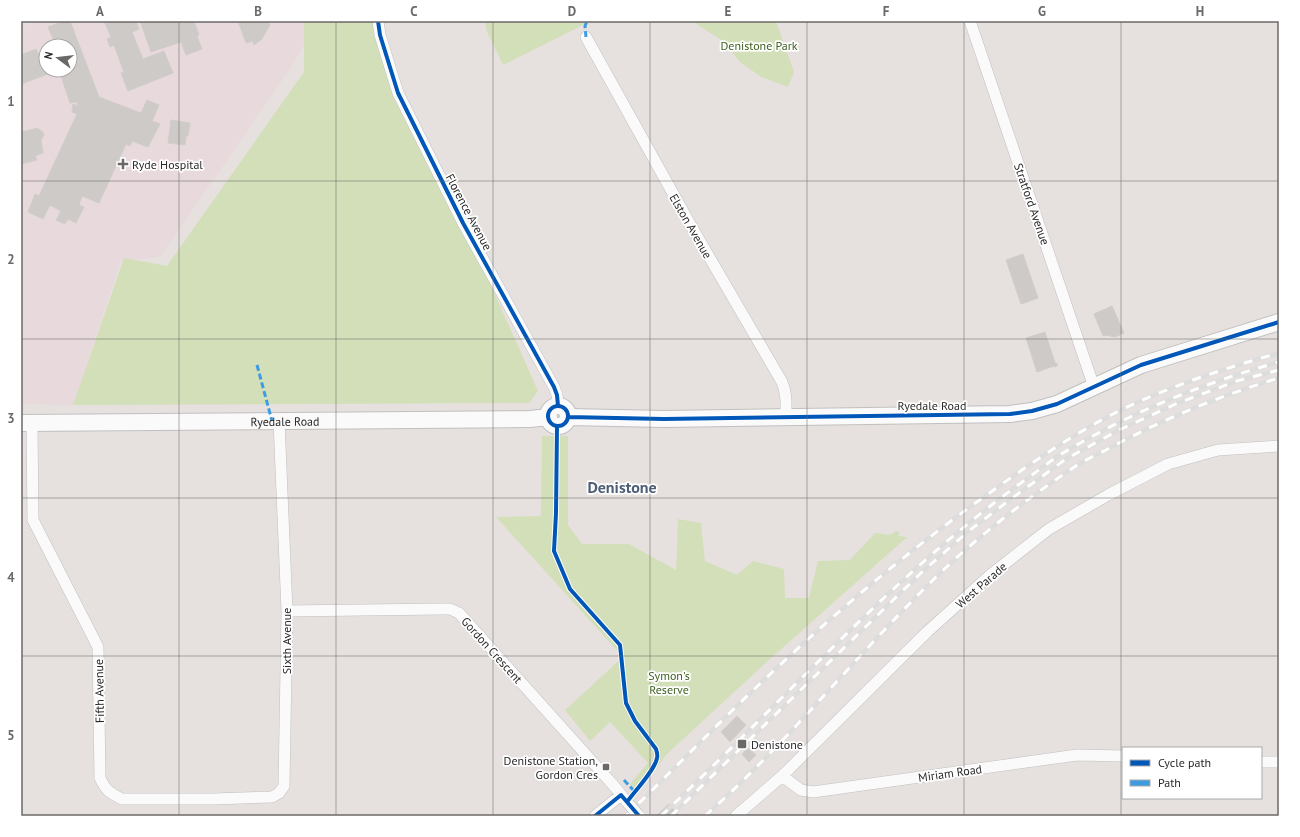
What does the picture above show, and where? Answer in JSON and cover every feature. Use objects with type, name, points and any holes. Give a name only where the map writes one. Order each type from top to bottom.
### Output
[{"type":"street","name":"Florence Avenue","points":[[378,21],[380,35],[398,93],[463,223],[554,387],[557,395],[558,414]]},
{"type":"street","name":"Stratford Avenue","points":[[970,21],[1094,387]]},
{"type":"street","name":"Elston Avenue","points":[[586,37],[690,224],[782,382],[787,399],[786,416]]},
{"type":"street","name":"Ryedale Road","points":[[27,424],[530,419],[558,414],[664,419],[786,416],[1010,414],[1032,411],[1057,404],[1141,365],[1279,322]]},
{"type":"street","name":"Sixth Avenue","points":[[214,799],[272,797],[279,793],[284,786],[287,611],[279,421]]},
{"type":"street","name":"Fifth Avenue","points":[[27,424],[33,520],[98,647],[100,778],[105,789],[122,799],[214,799]]},
{"type":"street","name":"West Parade","points":[[736,816],[782,776],[927,632],[989,576],[1049,529],[1108,495],[1168,464],[1218,450],[1279,446]]},
{"type":"street","name":"Gordon Crescent","points":[[287,611],[450,609],[459,613],[615,787],[639,816]]},
{"type":"street","name":"Miriam Road","points":[[782,776],[801,790],[813,792],[1077,755],[1122,756]]},
{"type":"street","points":[[1262,762],[1279,762]]},
{"type":"street","points":[[595,816],[624,799]]},
{"type":"shaded area","name":"Ryde Hospital","points":[[36,21],[318,21],[290,69],[160,257],[121,261],[73,405],[21,404],[21,27]]},
{"type":"green space","points":[[304,21],[379,21],[392,84],[463,223],[538,391],[529,403],[73,405],[124,258],[167,266],[304,72]]},
{"type":"green space","points":[[485,21],[591,21],[503,65],[487,32]]},
{"type":"green space","name":"Denistone Park","points":[[694,21],[776,21],[794,72],[788,87],[761,77],[740,62],[723,41]]},
{"type":"green space","name":"Symon's Reserve","points":[[542,436],[568,436],[568,525],[582,544],[629,544],[676,570],[678,519],[701,523],[705,561],[737,575],[753,561],[784,569],[785,598],[809,598],[818,561],[850,560],[875,533],[890,535],[896,531],[900,533],[898,536],[907,537],[770,659],[666,755],[638,792],[630,784],[648,763],[610,722],[590,741],[565,710],[623,657],[496,517],[541,516]]},
{"type":"building","points":[[64,21],[70,21],[76,38],[53,38],[48,27]]},
{"type":"building","points":[[104,21],[136,21],[139,29],[132,32],[143,59],[164,51],[173,73],[128,91],[121,73],[124,72],[114,45],[110,47],[107,39],[111,37]]},
{"type":"building","points":[[140,21],[194,21],[199,35],[197,36],[202,49],[186,55],[181,42],[151,52]]},
{"type":"building","points":[[238,21],[268,21],[270,25],[262,39],[254,45],[253,41],[246,43]]},
{"type":"building","points":[[78,42],[99,97],[141,113],[147,100],[159,105],[152,121],[160,124],[148,147],[132,141],[130,146],[126,144],[99,203],[82,196],[79,205],[84,207],[76,223],[68,219],[65,224],[56,220],[61,211],[50,205],[43,219],[28,212],[35,194],[39,196],[77,114],[72,112],[73,104],[78,106],[77,102],[70,103],[62,78],[78,78]]},
{"type":"building","points":[[36,49],[38,54],[38,78],[21,84],[21,55]]},
{"type":"building","points":[[171,120],[190,123],[185,145],[168,143]]},
{"type":"building","points":[[38,128],[44,135],[41,140],[43,153],[35,156],[37,160],[21,164],[21,132]]},
{"type":"building","points":[[1023,254],[1038,298],[1021,304],[1006,260]]},
{"type":"building","points":[[1112,306],[1124,333],[1115,337],[1106,335],[1103,336],[1094,314]]},
{"type":"building","points":[[1045,332],[1055,363],[1058,364],[1056,367],[1054,366],[1037,372],[1026,338]]},
{"type":"building","points":[[737,716],[746,725],[730,742],[721,732]]},
{"type":"building","points":[[748,748],[756,755],[749,762],[742,754]]},
{"type":"building","points":[[669,804],[679,816],[656,816]]},
{"type":"railway","points":[[626,816],[741,702],[828,621],[903,558],[997,488],[1077,434],[1131,405],[1194,380],[1279,353]]},
{"type":"railway","points":[[661,816],[887,595],[954,535],[1007,493],[1063,453],[1115,424],[1196,389],[1279,362]]},
{"type":"railway","points":[[671,816],[922,572],[970,530],[1015,496],[1066,459],[1119,430],[1178,403],[1237,381],[1279,370]]},
{"type":"railway","points":[[705,816],[764,760],[874,641],[946,567],[1015,509],[1079,464],[1127,439],[1212,401],[1279,378]]},
{"type":"marked path","points":[[586,37],[585,26],[587,21]]},
{"type":"marked path","points":[[257,365],[272,421]]},
{"type":"marked path","points":[[624,780],[635,792]]},
{"type":"cycle path","points":[[378,21],[380,35],[398,93],[463,223],[554,387],[557,395],[558,406]]},
{"type":"cycle path","points":[[568,417],[664,419],[1010,414],[1032,411],[1057,404],[1141,365],[1279,322]]},
{"type":"cycle path","points":[[558,406],[565,409],[568,416],[565,423],[558,426],[551,423],[548,416],[551,409],[558,406]]},
{"type":"cycle path","points":[[557,426],[554,551],[570,589],[620,645],[626,703],[635,721],[656,749],[657,754],[657,758],[652,769],[627,802]]},
{"type":"cycle path","points":[[595,816],[621,795],[639,816]]},
{"type":"place","name":"Ryde Hospital","points":[[123,164]]},
{"type":"place","name":"Denistone","points":[[742,744]]},
{"type":"place","name":"Denistone Station, Gordon Cres","points":[[606,767]]},
{"type":"district","name":"Denistone","points":[[622,487]]}]
